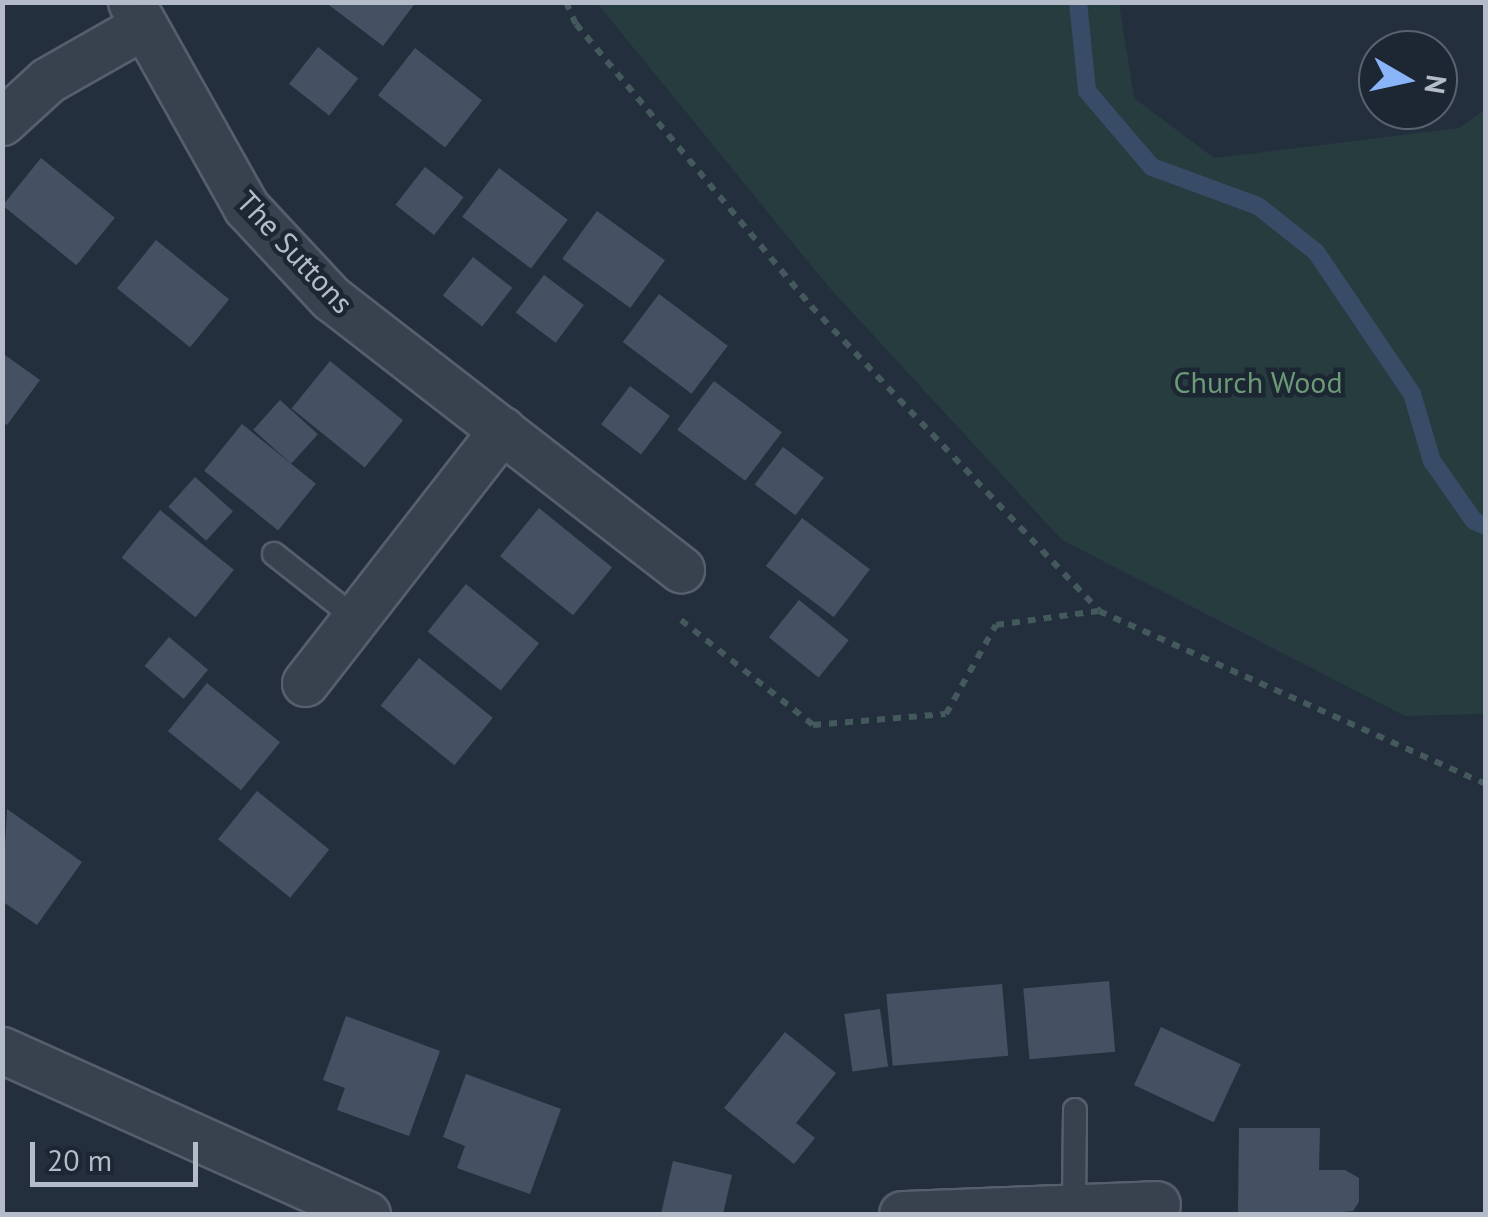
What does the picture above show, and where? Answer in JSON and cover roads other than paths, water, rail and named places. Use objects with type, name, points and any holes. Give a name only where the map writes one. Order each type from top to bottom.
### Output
[{"type":"street","name":"The Suttons","points":[[2,122],[48,80],[137,14],[246,207],[331,298],[682,568]]},
{"type":"street","points":[[305,683],[502,430]]},
{"type":"street","points":[[2,1050],[367,1214]]},
{"type":"street","points":[[902,1214],[1157,1204]]},
{"type":"lane","points":[[274,554],[355,618]]},
{"type":"lane","points":[[1074,1110],[1074,1207]]},
{"type":"waterway","points":[[1078,2],[1087,91],[1152,167],[1258,206],[1316,252],[1412,394],[1432,461],[1474,521],[1486,526]]},
{"type":"park label","name":"Church Wood","points":[[1258,382]]}]
